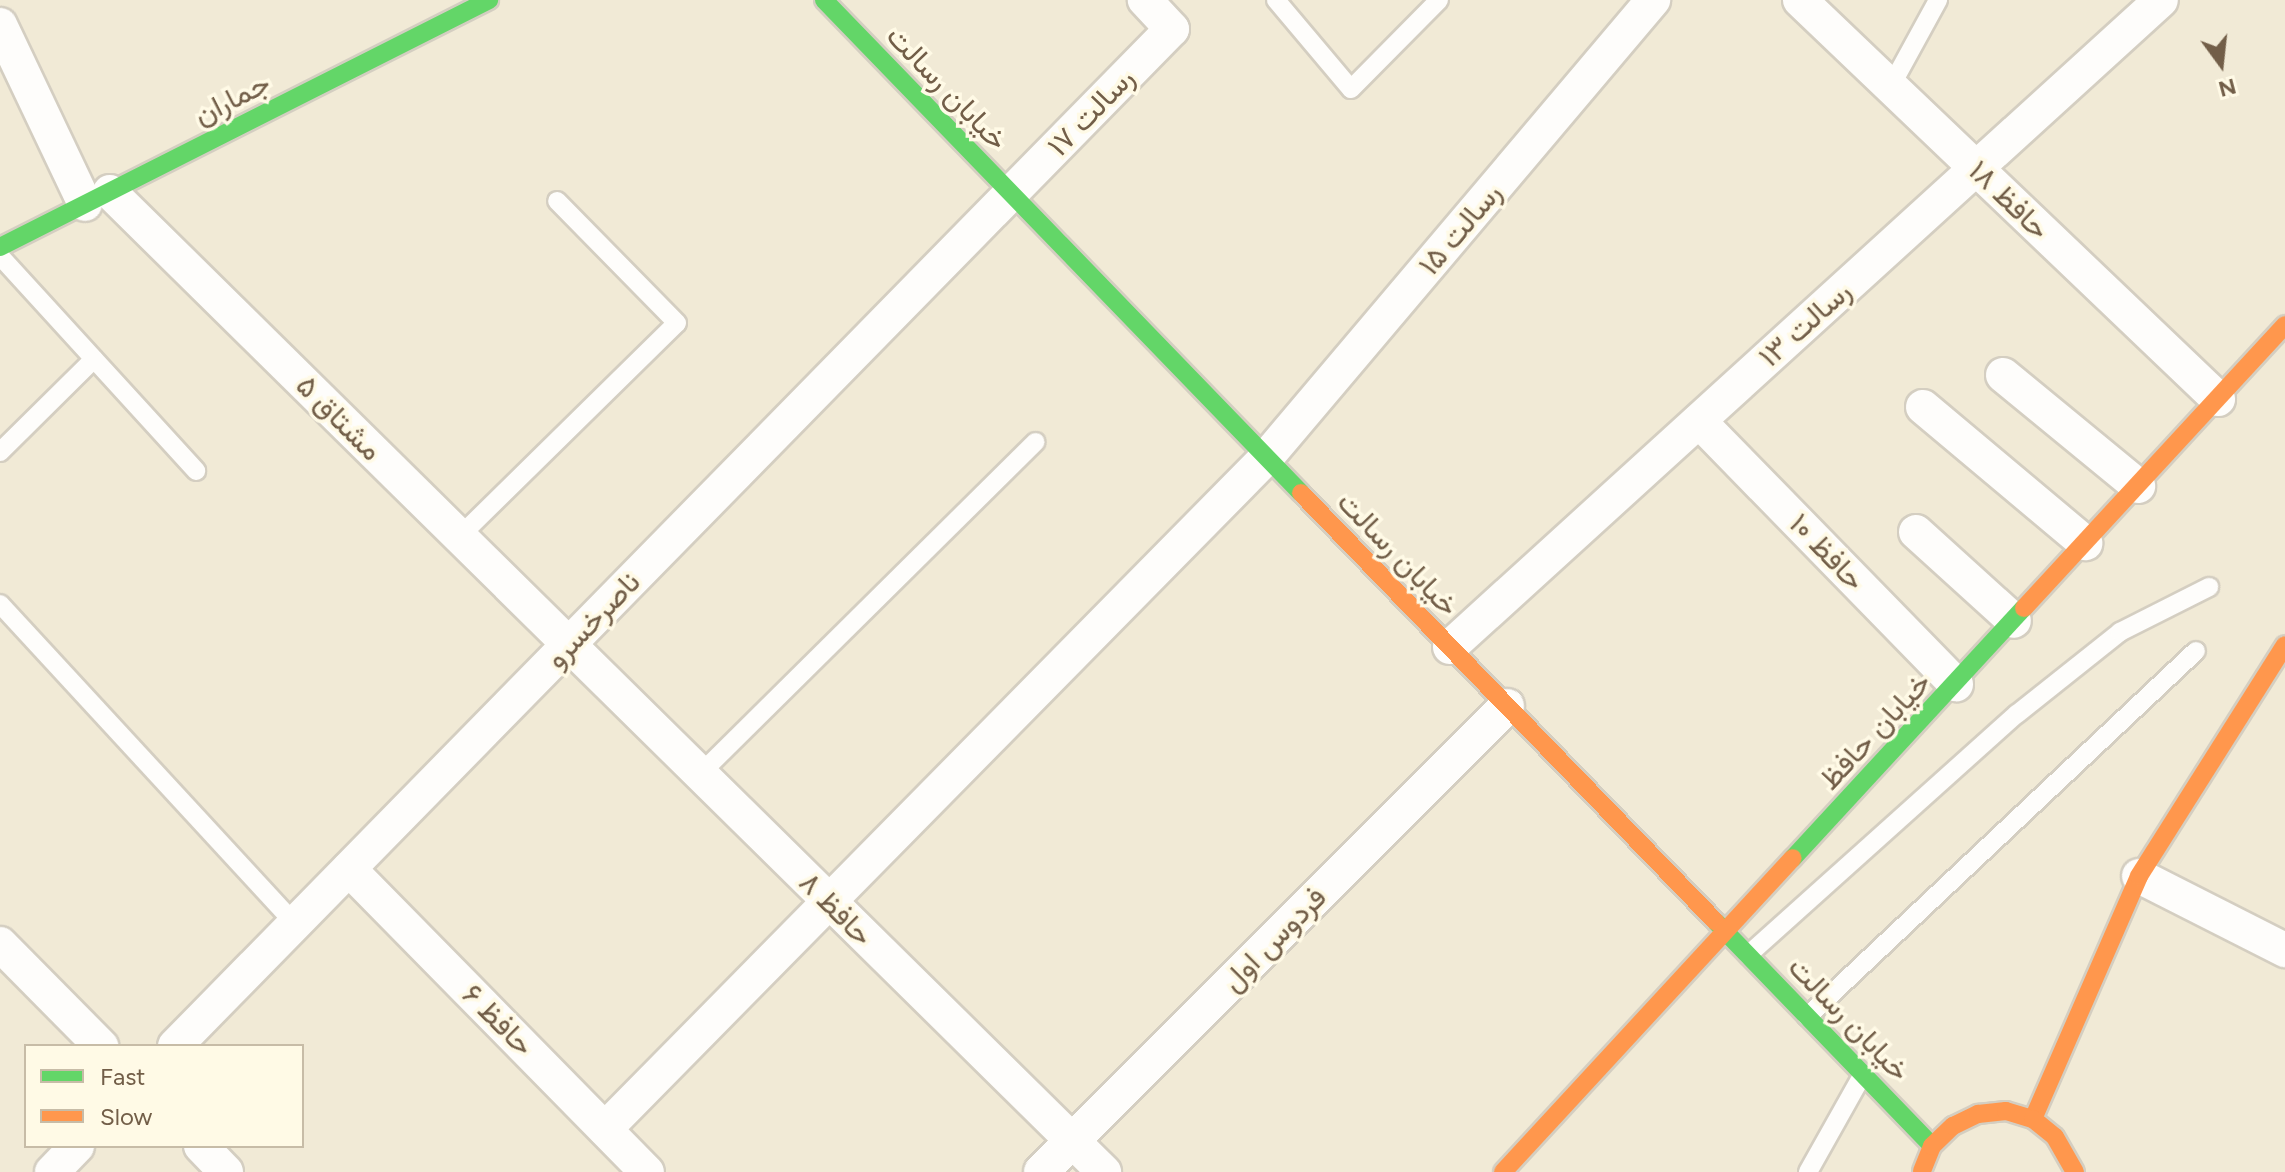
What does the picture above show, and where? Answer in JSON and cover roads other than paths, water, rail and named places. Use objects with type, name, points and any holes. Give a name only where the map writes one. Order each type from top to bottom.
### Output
[{"type":"street","name":"جماران","points":[[0,247],[489,0]]},
{"type":"street","name":"خیابان رسالت","points":[[824,0],[1932,1146]]},
{"type":"street","name":"رسالت ۱۷","points":[[1010,194],[1172,29],[1145,0]]},
{"type":"street","name":"رسالت ۱۵","points":[[605,1129],[1266,458],[1653,0]]},
{"type":"street","name":"حافظ ۱۸","points":[[1800,0],[2218,399]]},
{"type":"street","name":"رسالت ۱۳","points":[[1450,647],[2161,0]]},
{"type":"street","name":"مشتاق ۵","points":[[0,25],[98,198],[459,537],[568,645]]},
{"type":"street","name":"ناصرخسرو","points":[[177,1044],[1010,194]]},
{"type":"street","name":"خیابان حافظ","points":[[1503,1172],[1728,933],[2285,325]]},
{"type":"street","points":[[2003,375],[2138,486]]},
{"type":"street","points":[[1923,407],[2085,543]]},
{"type":"street","name":"حافظ ۱۰","points":[[1699,421],[1956,684]]},
{"type":"street","points":[[1916,532],[2014,621]]},
{"type":"street","name":"حافظ ۸","points":[[568,645],[1104,1172]]},
{"type":"street","points":[[2033,1119],[2139,876],[2285,645]]},
{"type":"street","name":"فردوس اول","points":[[1041,1172],[1507,706]]},
{"type":"street","name":"حافظ ۶","points":[[349,869],[647,1172]]},
{"type":"street","points":[[2139,876],[2285,949]]},
{"type":"street","points":[[0,944],[99,1044]]},
{"type":"street","points":[[1922,1172],[1932,1146],[1953,1126],[1978,1114],[2006,1111],[2033,1119],[2055,1137],[2075,1172]]},
{"type":"street","points":[[52,1172],[75,1148]]},
{"type":"street","points":[[203,1148],[226,1172]]},
{"type":"lane","points":[[1276,0],[1351,89],[1439,0]]},
{"type":"lane","points":[[1891,86],[1938,0]]},
{"type":"lane","points":[[459,537],[677,323],[557,201]]},
{"type":"lane","points":[[0,256],[196,471]]},
{"type":"lane","points":[[0,452],[94,359]]},
{"type":"lane","points":[[700,774],[1035,442]]},
{"type":"lane","points":[[1748,955],[2017,714],[2120,632],[2209,587]]},
{"type":"lane","points":[[0,604],[295,924]]},
{"type":"lane","points":[[1807,1017],[2196,651]]},
{"type":"lane","points":[[1808,1172],[1863,1074]]}]
